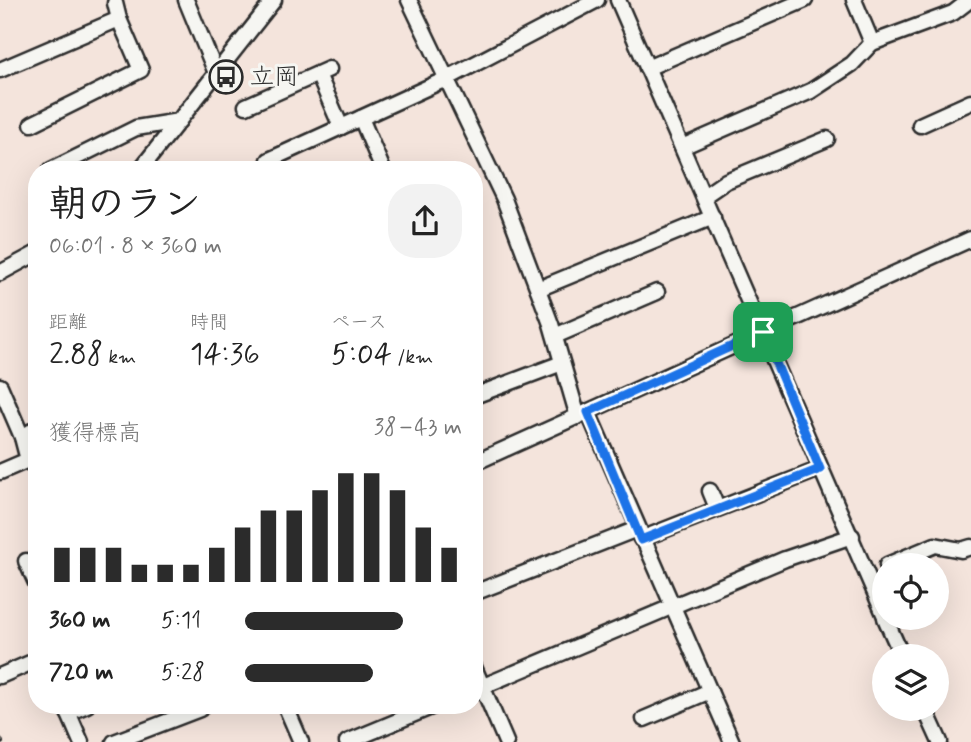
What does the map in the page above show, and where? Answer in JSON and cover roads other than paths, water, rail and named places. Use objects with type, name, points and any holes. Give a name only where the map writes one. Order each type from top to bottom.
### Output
[{"type":"street","points":[[186,0],[216,74]]},
{"type":"street","points":[[147,161],[274,0]]},
{"type":"street","points":[[410,0],[503,199],[583,415],[732,742]]},
{"type":"street","points":[[269,160],[446,79],[597,0]]},
{"type":"street","points":[[618,0],[872,587]]},
{"type":"street","points":[[854,0],[872,43]]},
{"type":"street","points":[[682,147],[811,91],[852,64],[872,43],[953,13],[970,0]]},
{"type":"street","points":[[647,68],[801,1]]},
{"type":"street","points":[[32,124],[141,70],[118,19],[115,4]]},
{"type":"street","points":[[0,70],[118,19]]},
{"type":"street","points":[[246,106],[323,72],[341,127]]},
{"type":"street","points":[[920,125],[971,102]]},
{"type":"street","points":[[361,118],[379,161]]},
{"type":"street","points":[[60,161],[136,128],[179,121]]},
{"type":"street","points":[[704,195],[726,181],[827,139]]},
{"type":"street","points":[[538,289],[713,217]]},
{"type":"street","points":[[483,459],[971,239]]},
{"type":"street","points":[[0,273],[28,258]]},
{"type":"street","points":[[555,337],[627,300],[657,292]]},
{"type":"street","points":[[483,394],[519,385],[562,363]]},
{"type":"street","points":[[0,386],[22,436],[28,460],[0,472]]},
{"type":"street","points":[[22,436],[28,433]]},
{"type":"street","points":[[483,590],[639,534],[717,508],[725,508],[820,469]]},
{"type":"street","points":[[710,491],[717,508]]},
{"type":"street","points":[[483,686],[785,559],[852,536]]},
{"type":"street","points":[[925,553],[935,545],[961,550],[971,547]]},
{"type":"street","points":[[26,561],[28,565]]},
{"type":"street","points":[[866,574],[872,571]]},
{"type":"street","points":[[0,676],[28,664]]},
{"type":"street","points":[[644,719],[710,691]]},
{"type":"street","points":[[483,698],[506,742]]},
{"type":"street","points":[[68,714],[81,742]]},
{"type":"street","points":[[289,714],[301,742]]},
{"type":"street","points":[[347,742],[414,714]]},
{"type":"street","points":[[114,742],[145,736],[195,715]]},
{"type":"street","points":[[930,721],[940,742]]},
{"type":"place","name":"立岡","points":[[226,77]]}]
